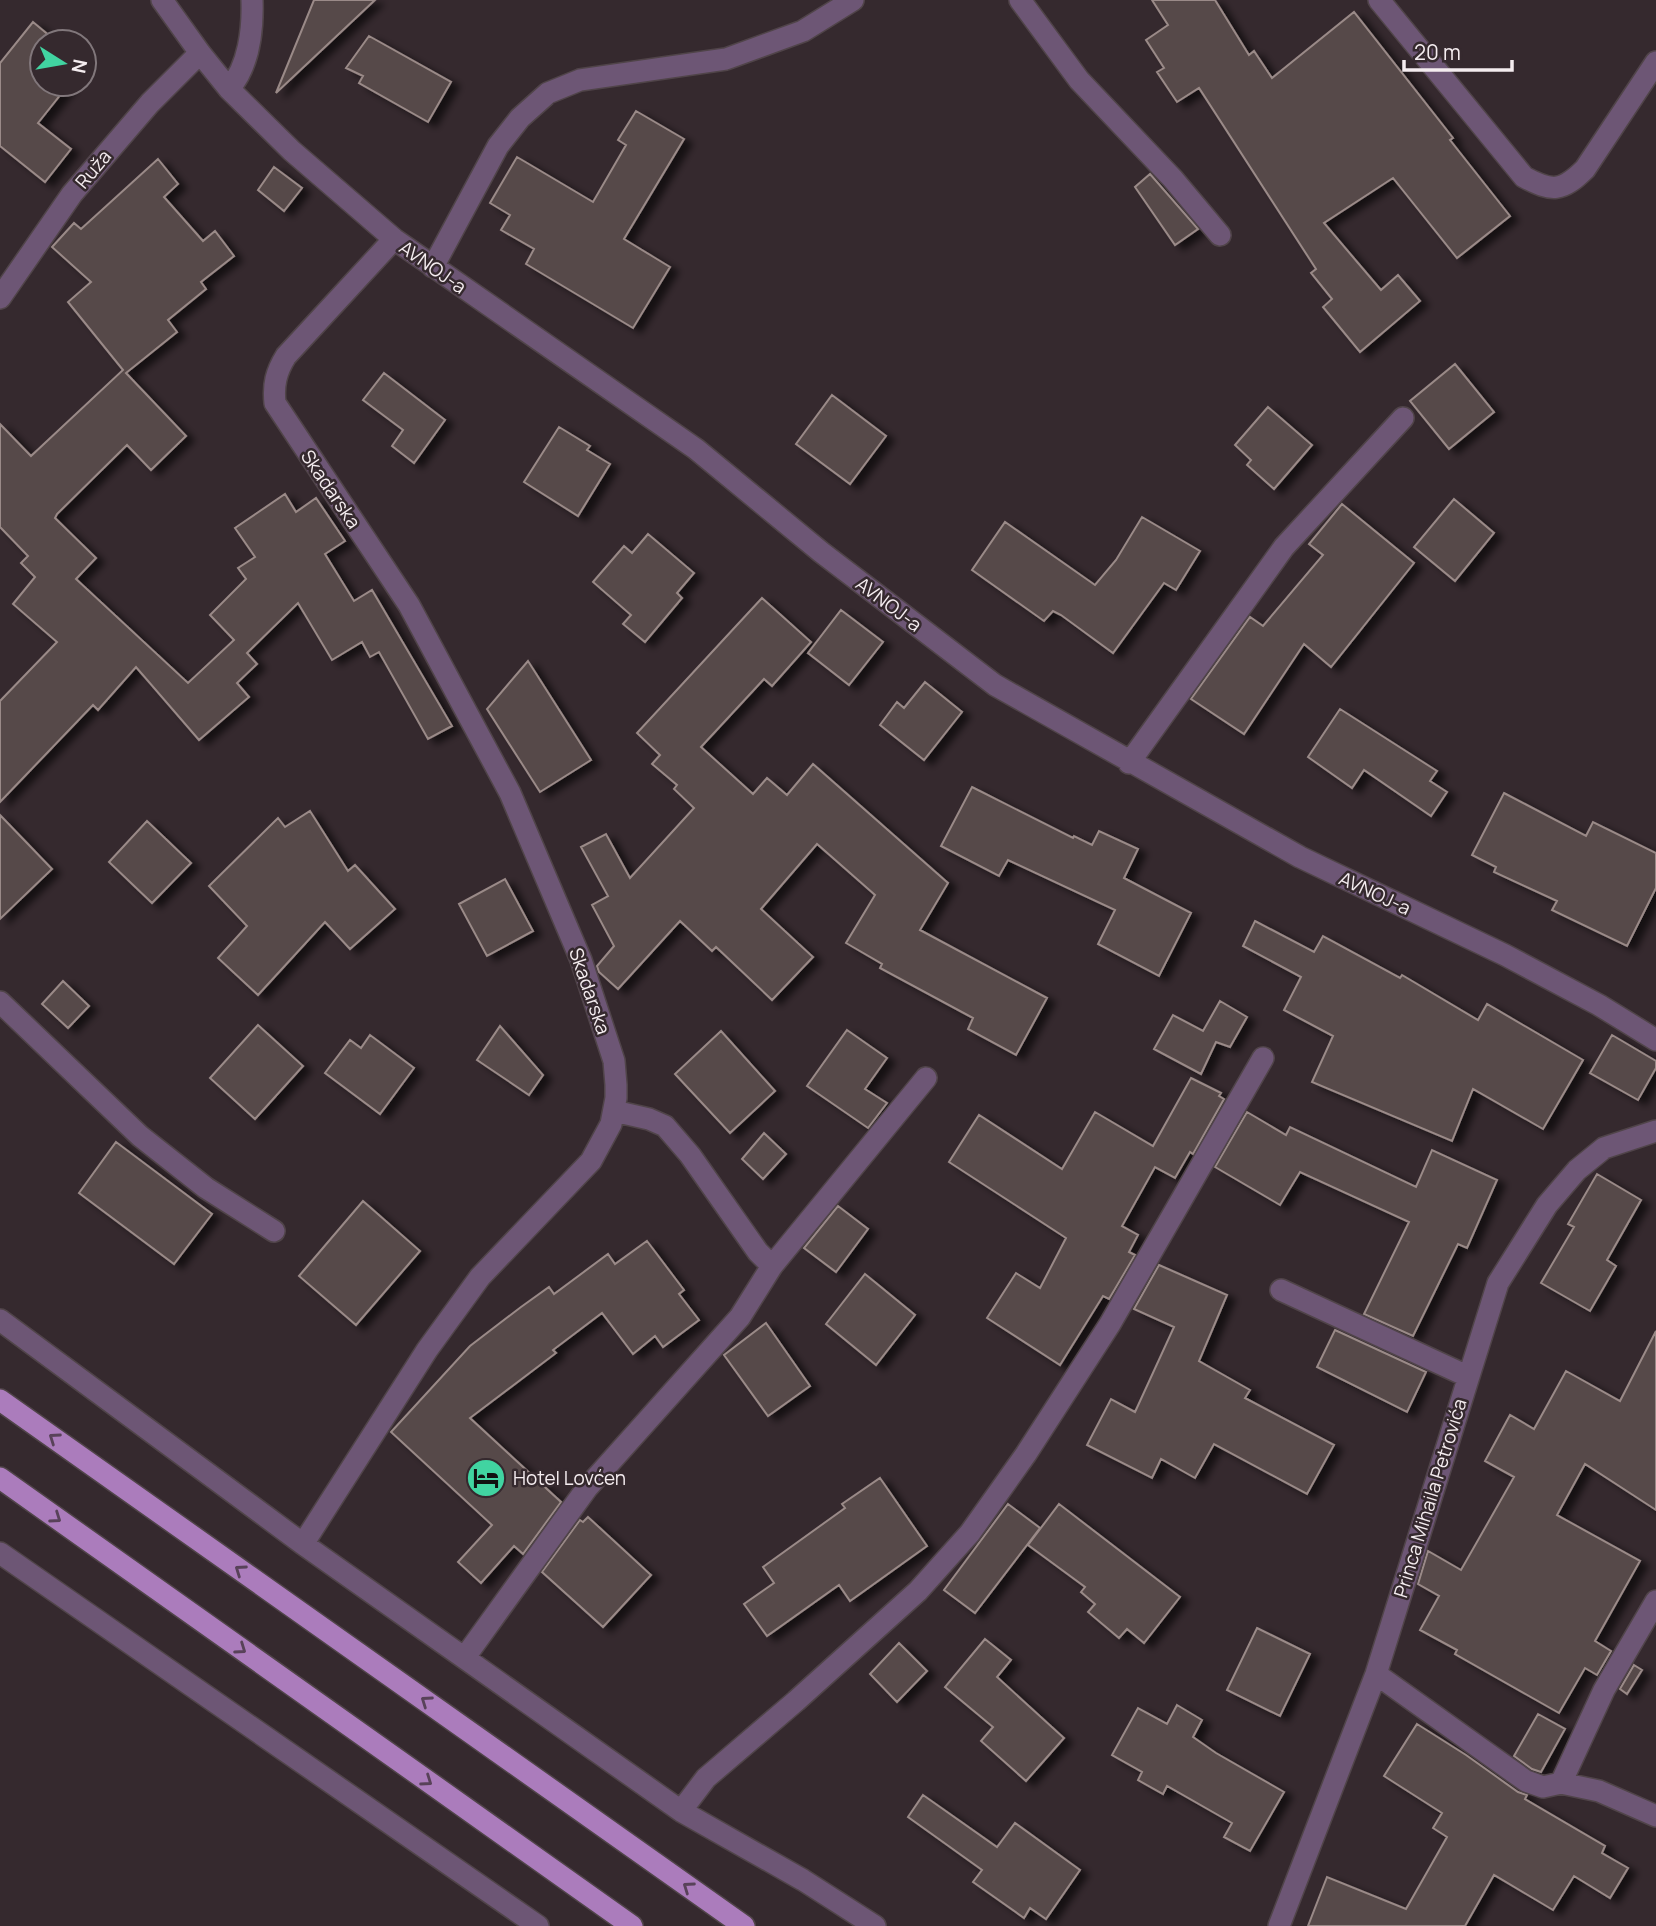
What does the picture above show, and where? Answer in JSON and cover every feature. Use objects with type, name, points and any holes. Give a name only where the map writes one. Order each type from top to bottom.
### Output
[{"type":"main road","points":[[0,1400],[744,1926]]},
{"type":"main road","points":[[0,1478],[632,1926]]},
{"type":"street","name":"AVNOJ-a","points":[[162,0],[229,89],[292,151],[394,239],[696,450],[821,552],[995,685],[1300,858],[1505,955],[1599,1004],[1656,1040]]},
{"type":"street","points":[[229,89],[240,70],[248,45],[252,0]]},
{"type":"street","points":[[433,267],[498,146],[520,118],[548,93],[580,80],[726,59],[803,31],[853,0]]},
{"type":"street","points":[[1020,0],[1079,80],[1173,178],[1220,235]]},
{"type":"street","points":[[1379,0],[1524,177],[1544,188],[1570,184],[1585,169],[1656,62]]},
{"type":"street","name":"Ruža","points":[[0,298],[72,194],[141,113],[200,53]]},
{"type":"street","name":"Skadarska","points":[[303,1544],[427,1350],[480,1277],[591,1161],[606,1137],[614,1111],[617,1084],[614,1061],[581,960],[510,793],[410,605],[278,411],[274,380],[286,356],[394,239]]},
{"type":"street","points":[[1129,762],[1284,547],[1403,418]]},
{"type":"street","points":[[0,1002],[140,1136],[206,1188],[274,1231]]},
{"type":"street","points":[[681,1811],[706,1778],[918,1591],[970,1533],[1026,1454],[1110,1324],[1263,1058]]},
{"type":"street","points":[[465,1657],[587,1488],[740,1317],[772,1266],[926,1079]]},
{"type":"street","points":[[614,1111],[657,1122],[671,1132],[758,1252],[772,1266]]},
{"type":"street","name":"Princa Mihaila Petrovića","points":[[1279,1926],[1376,1674],[1498,1283],[1547,1205],[1565,1182],[1604,1148],[1656,1131]]},
{"type":"street","points":[[1281,1290],[1467,1376]]},
{"type":"street","points":[[0,1320],[303,1544],[681,1811],[803,1880],[875,1926]]},
{"type":"street","points":[[0,1553],[538,1926]]},
{"type":"street","points":[[1561,1783],[1604,1690],[1656,1601]]},
{"type":"street","points":[[1376,1674],[1525,1781],[1543,1787],[1561,1783],[1599,1791],[1656,1816]]},
{"type":"building","points":[[314,0],[375,0],[276,93]]},
{"type":"building","points":[[1152,0],[1215,0],[1249,55],[1254,51],[1272,78],[1354,12],[1453,138],[1450,140],[1510,216],[1457,258],[1393,178],[1324,223],[1381,290],[1398,275],[1420,301],[1360,352],[1323,307],[1332,299],[1311,273],[1316,269],[1199,88],[1177,102],[1157,72],[1164,68],[1146,40],[1168,25]]},
{"type":"building","points":[[33,22],[40,28],[28,28]]},
{"type":"building","points":[[28,28],[28,98],[58,98],[38,123],[71,149],[45,182],[0,146],[0,63]]},
{"type":"building","points":[[369,36],[451,82],[428,122],[359,83],[363,76],[346,68]]},
{"type":"building","points":[[636,111],[684,139],[624,239],[670,267],[633,328],[526,264],[534,249],[501,230],[510,215],[490,203],[517,157],[593,202],[626,145],[618,140]]},
{"type":"building","points":[[158,159],[178,184],[164,197],[203,241],[215,231],[234,256],[201,282],[206,289],[168,320],[177,332],[126,373],[186,436],[151,470],[127,445],[55,518],[96,558],[76,579],[188,683],[234,640],[210,615],[246,579],[238,568],[255,557],[235,528],[285,494],[296,512],[316,498],[345,541],[325,554],[354,601],[372,590],[452,726],[428,739],[379,652],[370,657],[362,642],[332,660],[298,603],[247,653],[257,664],[237,683],[249,697],[199,740],[136,667],[98,710],[93,705],[0,802],[0,701],[57,642],[13,604],[35,577],[21,563],[28,556],[0,527],[0,424],[31,456],[123,370],[68,302],[91,282],[52,247],[74,223],[81,229]]},
{"type":"building","points":[[274,167],[302,188],[284,211],[258,190]]},
{"type":"building","points":[[1150,174],[1198,229],[1175,245],[1135,187]]},
{"type":"building","points":[[1455,364],[1494,412],[1449,449],[1410,401]]},
{"type":"building","points":[[384,373],[445,420],[414,463],[392,446],[403,430],[363,400]]},
{"type":"building","points":[[832,395],[886,436],[850,484],[796,444]]},
{"type":"building","points":[[1268,407],[1312,445],[1274,489],[1247,465],[1251,460],[1235,445]]},
{"type":"building","points":[[559,427],[590,446],[587,450],[610,464],[578,516],[524,482]]},
{"type":"building","points":[[1454,499],[1494,533],[1455,581],[1414,547]]},
{"type":"building","points":[[1342,504],[1414,563],[1331,667],[1304,644],[1244,734],[1191,699],[1250,617],[1263,626],[1323,555],[1309,544]]},
{"type":"building","points":[[1142,517],[1200,551],[1176,590],[1164,583],[1113,653],[1053,611],[1044,621],[972,570],[1005,522],[1095,585],[1116,560]]},
{"type":"building","points":[[648,534],[694,573],[677,593],[682,598],[645,642],[623,624],[631,615],[593,582],[624,546],[632,553]]},
{"type":"building","points":[[762,598],[811,642],[772,686],[764,679],[701,747],[753,794],[767,778],[787,795],[813,764],[948,883],[920,930],[1047,998],[1016,1055],[968,1029],[973,1018],[880,968],[882,964],[846,943],[875,895],[817,844],[761,909],[813,957],[772,1000],[716,947],[712,951],[680,921],[618,989],[599,972],[597,966],[614,946],[592,905],[608,896],[581,847],[606,834],[630,878],[694,808],[674,789],[677,785],[652,764],[660,755],[637,733]]},
{"type":"building","points":[[841,610],[883,642],[849,685],[808,653]]},
{"type":"building","points":[[528,661],[591,760],[540,792],[487,709]]},
{"type":"building","points":[[925,682],[962,712],[924,760],[880,725],[897,702],[904,708]]},
{"type":"building","points":[[1340,709],[1437,771],[1430,781],[1447,792],[1431,816],[1364,770],[1352,788],[1308,757]]},
{"type":"building","points":[[972,787],[1073,838],[1074,836],[1092,845],[1099,831],[1138,849],[1124,878],[1191,913],[1159,976],[1098,944],[1115,910],[1008,860],[999,876],[941,846]]},
{"type":"building","points":[[1504,793],[1586,836],[1593,822],[1656,853],[1656,888],[1627,946],[1552,910],[1557,901],[1494,872],[1496,867],[1472,855]]},
{"type":"building","points":[[310,811],[348,871],[355,865],[395,909],[350,949],[325,922],[258,995],[218,958],[247,926],[209,886],[278,818],[285,827]]},
{"type":"building","points":[[0,815],[52,869],[0,919]]},
{"type":"building","points":[[147,821],[191,863],[152,903],[109,862]]},
{"type":"building","points":[[505,879],[533,931],[487,956],[459,904]]},
{"type":"building","points":[[1255,921],[1314,952],[1323,936],[1400,978],[1402,975],[1478,1020],[1487,1004],[1583,1060],[1543,1129],[1473,1089],[1452,1141],[1312,1082],[1333,1036],[1284,1010],[1301,977],[1243,946]]},
{"type":"building","points":[[63,981],[89,1006],[68,1028],[42,1004]]},
{"type":"building","points":[[1220,1001],[1247,1017],[1230,1047],[1216,1042],[1201,1074],[1154,1049],[1173,1015],[1203,1031]]},
{"type":"building","points":[[258,1025],[303,1066],[255,1119],[210,1078]]},
{"type":"building","points":[[500,1026],[543,1075],[529,1095],[477,1060]]},
{"type":"building","points":[[847,1030],[887,1058],[865,1089],[887,1103],[868,1128],[807,1086]]},
{"type":"building","points":[[721,1031],[775,1091],[730,1133],[675,1074]]},
{"type":"building","points":[[370,1035],[414,1068],[380,1114],[325,1073],[350,1040],[361,1048]]},
{"type":"building","points":[[1612,1035],[1656,1061],[1656,1068],[1638,1100],[1590,1073]]},
{"type":"building","points":[[1191,1078],[1221,1093],[1219,1096],[1224,1099],[1193,1154],[1190,1152],[1175,1178],[1155,1167],[1122,1226],[1138,1235],[1129,1252],[1135,1255],[1109,1299],[1103,1296],[1060,1365],[987,1318],[1016,1273],[1040,1288],[1066,1238],[949,1162],[979,1115],[1062,1169],[1095,1112],[1153,1146]]},
{"type":"building","points":[[1247,1112],[1286,1135],[1290,1127],[1416,1187],[1432,1150],[1497,1180],[1467,1248],[1458,1244],[1413,1336],[1364,1314],[1409,1222],[1300,1172],[1280,1205],[1215,1167]]},
{"type":"building","points":[[764,1133],[786,1154],[763,1179],[742,1159]]},
{"type":"building","points":[[116,1142],[212,1214],[174,1264],[79,1193]]},
{"type":"building","points":[[1597,1174],[1641,1200],[1607,1260],[1616,1266],[1590,1311],[1541,1283],[1574,1227],[1568,1224]]},
{"type":"building","points":[[363,1201],[420,1251],[356,1325],[299,1276]]},
{"type":"building","points":[[838,1206],[868,1229],[836,1272],[804,1248]]},
{"type":"building","points":[[647,1241],[684,1290],[679,1294],[699,1320],[663,1347],[655,1336],[633,1354],[602,1313],[553,1350],[556,1353],[470,1418],[561,1502],[523,1554],[514,1546],[481,1583],[458,1562],[492,1525],[391,1432],[470,1346],[521,1307],[549,1287],[554,1294],[608,1254],[615,1264]]},
{"type":"building","points":[[1159,1265],[1227,1295],[1199,1361],[1250,1390],[1245,1398],[1334,1445],[1307,1494],[1214,1444],[1195,1478],[1161,1459],[1152,1478],[1087,1445],[1111,1399],[1135,1412],[1174,1327],[1134,1309]]},
{"type":"building","points":[[865,1274],[915,1315],[876,1365],[826,1324]]},
{"type":"building","points":[[766,1323],[810,1386],[768,1416],[724,1355]]},
{"type":"building","points":[[1335,1330],[1426,1372],[1407,1412],[1317,1367]]},
{"type":"building","points":[[1656,1331],[1656,1510],[1585,1464],[1557,1515],[1640,1561],[1595,1641],[1611,1651],[1597,1675],[1585,1668],[1559,1713],[1455,1654],[1457,1650],[1420,1630],[1439,1596],[1418,1584],[1428,1551],[1461,1570],[1514,1477],[1485,1461],[1510,1415],[1534,1429],[1566,1371],[1620,1401]]},
{"type":"building","points":[[880,1478],[927,1546],[850,1601],[839,1585],[767,1636],[744,1604],[774,1583],[763,1567],[845,1508],[842,1504]]},
{"type":"building","points":[[1008,1504],[1040,1528],[975,1613],[944,1590]]},
{"type":"building","points":[[1059,1504],[1180,1597],[1144,1643],[1127,1629],[1119,1638],[1088,1612],[1095,1604],[1081,1592],[1085,1587],[1028,1545]]},
{"type":"building","points":[[588,1517],[651,1575],[603,1627],[542,1572],[580,1520],[583,1522]]},
{"type":"building","points":[[1257,1628],[1310,1654],[1280,1716],[1227,1690]]},
{"type":"building","points":[[985,1639],[1011,1660],[997,1677],[1064,1738],[1026,1781],[981,1741],[993,1727],[945,1687]]},
{"type":"building","points":[[899,1643],[927,1671],[897,1702],[870,1674]]},
{"type":"building","points":[[1634,1665],[1642,1670],[1627,1694],[1620,1689]]},
{"type":"building","points":[[1177,1705],[1202,1720],[1193,1737],[1284,1792],[1250,1851],[1224,1837],[1232,1823],[1167,1786],[1163,1794],[1138,1780],[1142,1772],[1112,1755],[1138,1708],[1167,1724]]},
{"type":"building","points":[[1538,1714],[1565,1729],[1541,1772],[1514,1756]]},
{"type":"building","points":[[1417,1724],[1518,1792],[1527,1795],[1525,1799],[1605,1846],[1602,1853],[1628,1868],[1610,1898],[1574,1876],[1553,1910],[1494,1875],[1465,1926],[1308,1926],[1327,1877],[1406,1909],[1447,1837],[1433,1828],[1442,1813],[1384,1776]]},
{"type":"building","points":[[923,1795],[997,1847],[1015,1823],[1080,1870],[1046,1919],[1030,1908],[1024,1918],[973,1882],[982,1870],[908,1817]]},
{"type":"place","name":"Hotel Lovćen","points":[[486,1478]]}]
